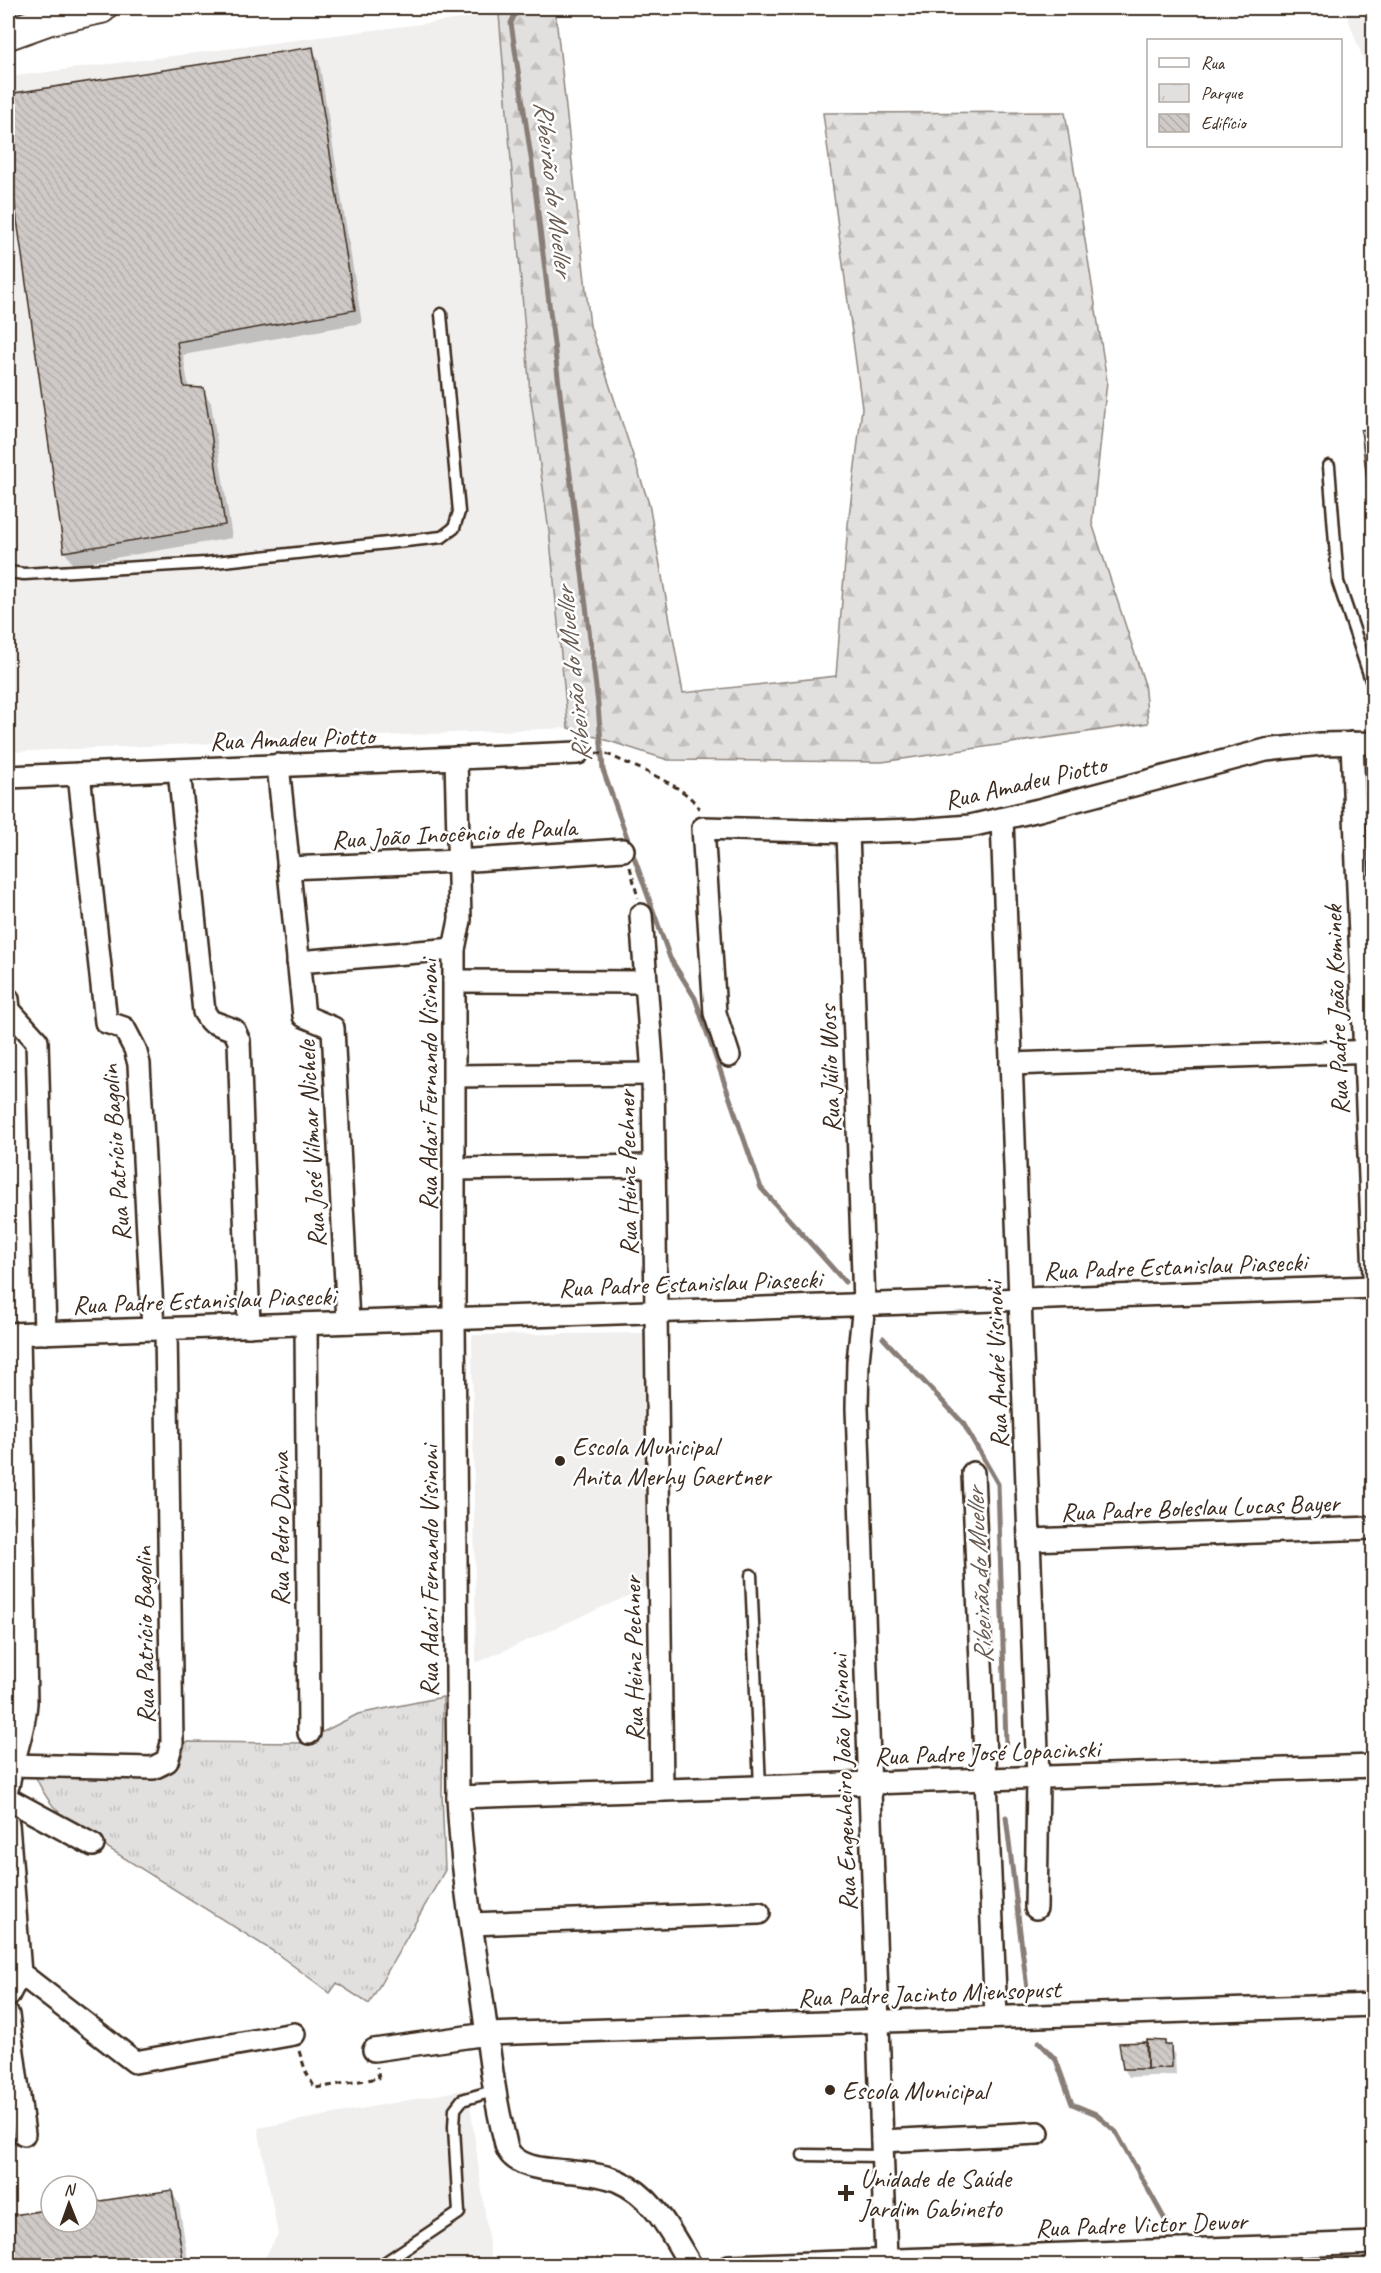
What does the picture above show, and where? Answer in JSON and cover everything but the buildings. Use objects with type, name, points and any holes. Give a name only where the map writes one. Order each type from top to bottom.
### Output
[{"type":"main road","points":[[8,34],[50,19],[101,8]]},
{"type":"street","name":"Rua Padre João Kominek","points":[[1352,743],[1369,1052],[1374,1275]]},
{"type":"street","name":"Rua Amadeu Piotto","points":[[703,828],[848,832],[944,829],[1002,820],[1266,750],[1290,746],[1374,743]]},
{"type":"street","name":"Rua Amadeu Piotto","points":[[8,777],[578,753]]},
{"type":"street","name":"Rua Adari Fernando Visinoni","points":[[456,758],[460,920],[454,949],[458,1797],[462,1855],[487,2034],[505,2141],[514,2158],[524,2164],[617,2180],[637,2191],[651,2204],[691,2265]]},
{"type":"street","name":"Rua José Vilmar Nichele","points":[[278,765],[304,1016],[333,1028],[348,1322]]},
{"type":"street","points":[[179,770],[204,1012],[210,1021],[234,1030],[239,1041],[249,1326]]},
{"type":"street","name":"Rua Patrício Bagolin","points":[[9,1764],[153,1768],[167,1761],[172,1743],[160,1329],[139,1064],[135,1049],[124,1028],[106,1022],[79,774]]},
{"type":"street","name":"Rua André Visinoni","points":[[1002,820],[1038,1778],[1036,1908]]},
{"type":"street","points":[[703,828],[715,1013],[729,1056]]},
{"type":"street","name":"Rua Júlio Woss","points":[[848,832],[864,1304]]},
{"type":"street","name":"Rua João Inocêncio de Paula","points":[[288,868],[458,861],[623,850]]},
{"type":"street","name":"Rua Heinz Pechner","points":[[641,915],[653,1074],[662,1790]]},
{"type":"street","points":[[298,962],[454,949]]},
{"type":"street","points":[[454,981],[646,982]]},
{"type":"street","points":[[8,999],[9,1010],[37,1041],[45,1333]]},
{"type":"street","points":[[1011,1064],[1369,1052]]},
{"type":"street","points":[[454,1076],[653,1074]]},
{"type":"street","points":[[454,1169],[655,1166]]},
{"type":"street","name":"Rua Padre Estanislau Piasecki","points":[[13,1334],[1374,1287]]},
{"type":"street","name":"Rua Engenheiro João Visinoni","points":[[864,1304],[857,1399],[886,2260]]},
{"type":"street","name":"Rua Pedro Dariva","points":[[306,1324],[309,1733]]},
{"type":"street","points":[[8,1786],[9,1764],[20,1744],[25,1725],[26,1703],[13,1334]]},
{"type":"street","points":[[973,1473],[984,1779],[996,2017]]},
{"type":"street","name":"Rua Padre Boleslau Lucas Bayer","points":[[1029,1540],[1374,1528]]},
{"type":"street","name":"Rua Padre José Lopacinski","points":[[458,1797],[1374,1766]]},
{"type":"street","points":[[8,1799],[93,1845]]},
{"type":"street","points":[[8,1824],[20,1973],[8,1996]]},
{"type":"street","points":[[471,1924],[759,1913]]},
{"type":"street","points":[[20,1973],[135,2062],[294,2034]]},
{"type":"street","name":"Rua Padre Jacinto Miensopust","points":[[374,2050],[487,2034],[1374,2005]]},
{"type":"street","points":[[8,2015],[24,2134]]},
{"type":"street","points":[[882,2149],[1038,2133]]},
{"type":"street","name":"Rua Padre Victor Dewor","points":[[729,2265],[886,2260],[1080,2259],[1374,2243]]},
{"type":"lane","points":[[8,572],[24,574],[206,563],[442,537],[454,528],[459,512],[441,314]]},
{"type":"lane","points":[[1329,466],[1338,582],[1374,689]]},
{"type":"lane","points":[[751,1575],[760,1787]]},
{"type":"lane","points":[[380,2265],[459,2213],[455,2109],[462,2100],[496,2090]]},
{"type":"lane","points":[[803,2155],[882,2149]]},
{"type":"path","points":[[607,754],[674,787],[689,797],[698,808],[703,828]]},
{"type":"path","points":[[623,850],[633,877],[641,915]]},
{"type":"path","points":[[294,2034],[301,2059],[315,2088],[379,2078]]},
{"type":"shaded area","points":[[1344,8],[1373,8],[1373,85]]},
{"type":"shaded area","points":[[499,14],[568,728],[8,752],[8,77]]},
{"type":"shaded area","name":"Escola Municipal Anita Merhy Gaertner","points":[[645,1333],[648,1587],[476,1663],[472,1335]]},
{"type":"shaded area","points":[[468,2089],[492,2265],[261,2265],[278,2234],[258,2128]]},
{"type":"green space","points":[[555,8],[590,326],[649,504],[683,693],[836,676],[848,525],[862,408],[823,113],[1065,112],[1107,381],[1092,523],[1144,682],[1148,723],[882,762],[668,760],[568,728],[550,539],[530,392],[499,14]]},
{"type":"green space","points":[[443,1697],[442,1793],[445,1870],[369,2004],[337,1983],[330,1993],[276,1953],[81,1831],[53,1805],[34,1773],[157,1779],[175,1770],[186,1742],[301,1743],[358,1714]]},
{"type":"waterway","name":"Ribeirão do Mueller","points":[[518,8],[511,23],[532,164],[598,704],[603,770],[670,958],[695,998],[761,1188],[845,1282]]},
{"type":"waterway","name":"Ribeirão do Mueller","points":[[883,1338],[963,1423],[998,1484],[1006,1743]]},
{"type":"waterway","name":"Ribeirão do Mueller","points":[[1006,1817],[1027,1989]]},
{"type":"waterway","name":"Ribeirão do Mueller","points":[[1039,2042],[1056,2060],[1072,2104],[1096,2114],[1116,2132],[1173,2234]]},
{"type":"waterway","name":"Ribeirão do Mueller","points":[[1211,2261],[1213,2266]]},
{"type":"place","name":"Escola Municipal Anita Merhy Gaertner","points":[[560,1461]]},
{"type":"place","name":"Escola Municipal","points":[[830,2090]]},
{"type":"place","name":"Unidade de Saúde Jardim Gabineto","points":[[846,2193]]}]
